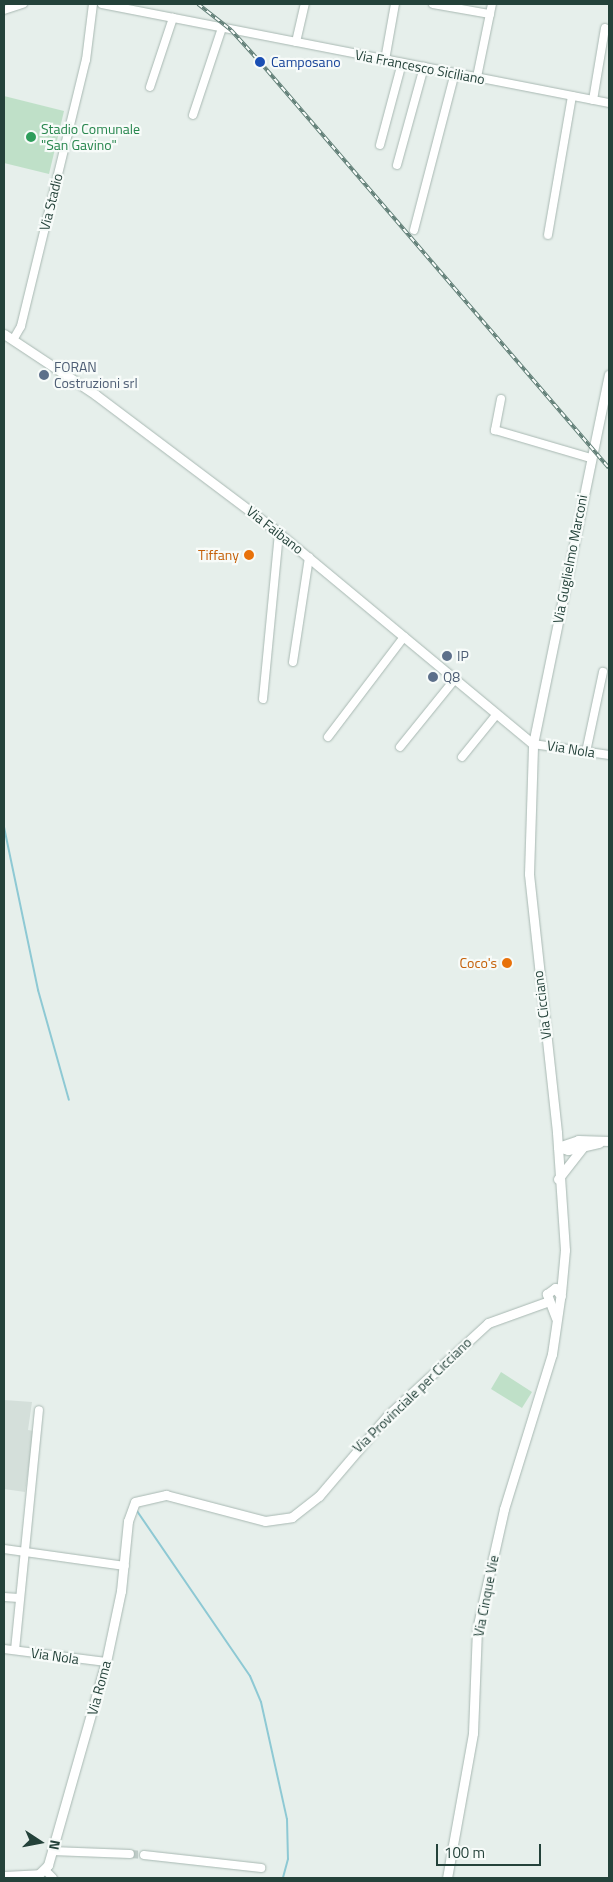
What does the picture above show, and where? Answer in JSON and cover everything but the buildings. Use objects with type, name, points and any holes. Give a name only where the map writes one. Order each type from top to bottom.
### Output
[{"type":"street","points":[[4,10],[23,4]]},
{"type":"street","name":"Via Stadio","points":[[14,340],[22,326],[84,68],[93,4]]},
{"type":"street","name":"Via Francesco Siciliano","points":[[102,4],[609,103]]},
{"type":"street","points":[[296,42],[305,4]]},
{"type":"street","points":[[385,60],[395,4]]},
{"type":"street","points":[[433,4],[490,14]]},
{"type":"street","points":[[477,78],[492,4]]},
{"type":"street","points":[[150,87],[173,18]]},
{"type":"street","points":[[193,114],[222,28]]},
{"type":"street","points":[[593,100],[605,28]]},
{"type":"street","points":[[380,145],[402,63]]},
{"type":"street","points":[[397,165],[424,67]]},
{"type":"street","points":[[414,230],[455,73]]},
{"type":"street","points":[[548,235],[572,96]]},
{"type":"street","name":"Via Faibano","points":[[4,334],[96,395],[310,557],[533,744]]},
{"type":"street","name":"Via Guglielmo Marconi","points":[[533,744],[609,374]]},
{"type":"street","points":[[501,399],[494,430],[591,458]]},
{"type":"street","points":[[263,699],[279,533]]},
{"type":"street","points":[[294,662],[310,557]]},
{"type":"street","points":[[328,737],[404,637]]},
{"type":"street","points":[[586,752],[603,672]]},
{"type":"street","points":[[400,747],[455,680]]},
{"type":"street","points":[[462,757],[497,714]]},
{"type":"street","name":"Via Nola","points":[[533,744],[609,755]]},
{"type":"street","name":"Via Cicciano","points":[[533,744],[529,874],[557,1132],[558,1180],[564,1266],[554,1296]]},
{"type":"street","points":[[557,1132],[581,1143]]},
{"type":"street","points":[[558,1147],[609,1141]]},
{"type":"street","points":[[558,1180],[581,1143]]},
{"type":"street","name":"Via Provinciale per Cicciano","points":[[135,1502],[166,1495],[265,1521],[292,1517],[319,1496],[388,1415],[488,1323],[554,1296]]},
{"type":"street","name":"Via Cinque Vie","points":[[447,1878],[473,1733],[479,1621],[504,1509],[552,1354],[557,1321],[554,1296]]},
{"type":"street","points":[[15,1650],[40,1410]]},
{"type":"street","name":"Via Roma","points":[[45,1870],[106,1662],[125,1566],[128,1521],[135,1502]]},
{"type":"street","points":[[4,1549],[125,1566]]},
{"type":"street","points":[[4,1597],[20,1598]]},
{"type":"street","name":"Via Nola","points":[[4,1649],[106,1662]]},
{"type":"street","points":[[52,1851],[130,1854]]},
{"type":"street","points":[[144,1855],[261,1868]]},
{"type":"street","points":[[4,1876],[45,1870],[53,1878]]},
{"type":"shaded area","points":[[4,1400],[32,1402],[28,1430],[34,1431],[25,1492],[4,1489]]},
{"type":"green space","name":"Stadio Comunale \"San Gavino\"","points":[[4,96],[64,111],[49,174],[4,163]]},
{"type":"green space","points":[[501,1372],[532,1392],[522,1408],[491,1389]]},
{"type":"waterway","points":[[4,827],[38,990],[69,1100]]},
{"type":"waterway","points":[[137,1511],[250,1676],[261,1702],[287,1819],[288,1859],[283,1878]]},
{"type":"tunnel","points":[[130,1854],[144,1855]]},
{"type":"railway","points":[[198,4],[231,30],[260,62],[609,468]]},
{"type":"place","name":"Camposano","points":[[260,62]]},
{"type":"place","name":"Stadio Comunale \"San Gavino\"","points":[[31,137]]},
{"type":"place","name":"FORAN Costruzioni srl","points":[[44,375]]},
{"type":"place","name":"Tiffany","points":[[249,555]]},
{"type":"place","name":"IP","points":[[447,656]]},
{"type":"place","name":"Q8","points":[[433,677]]},
{"type":"place","name":"Coco's","points":[[507,963]]}]
